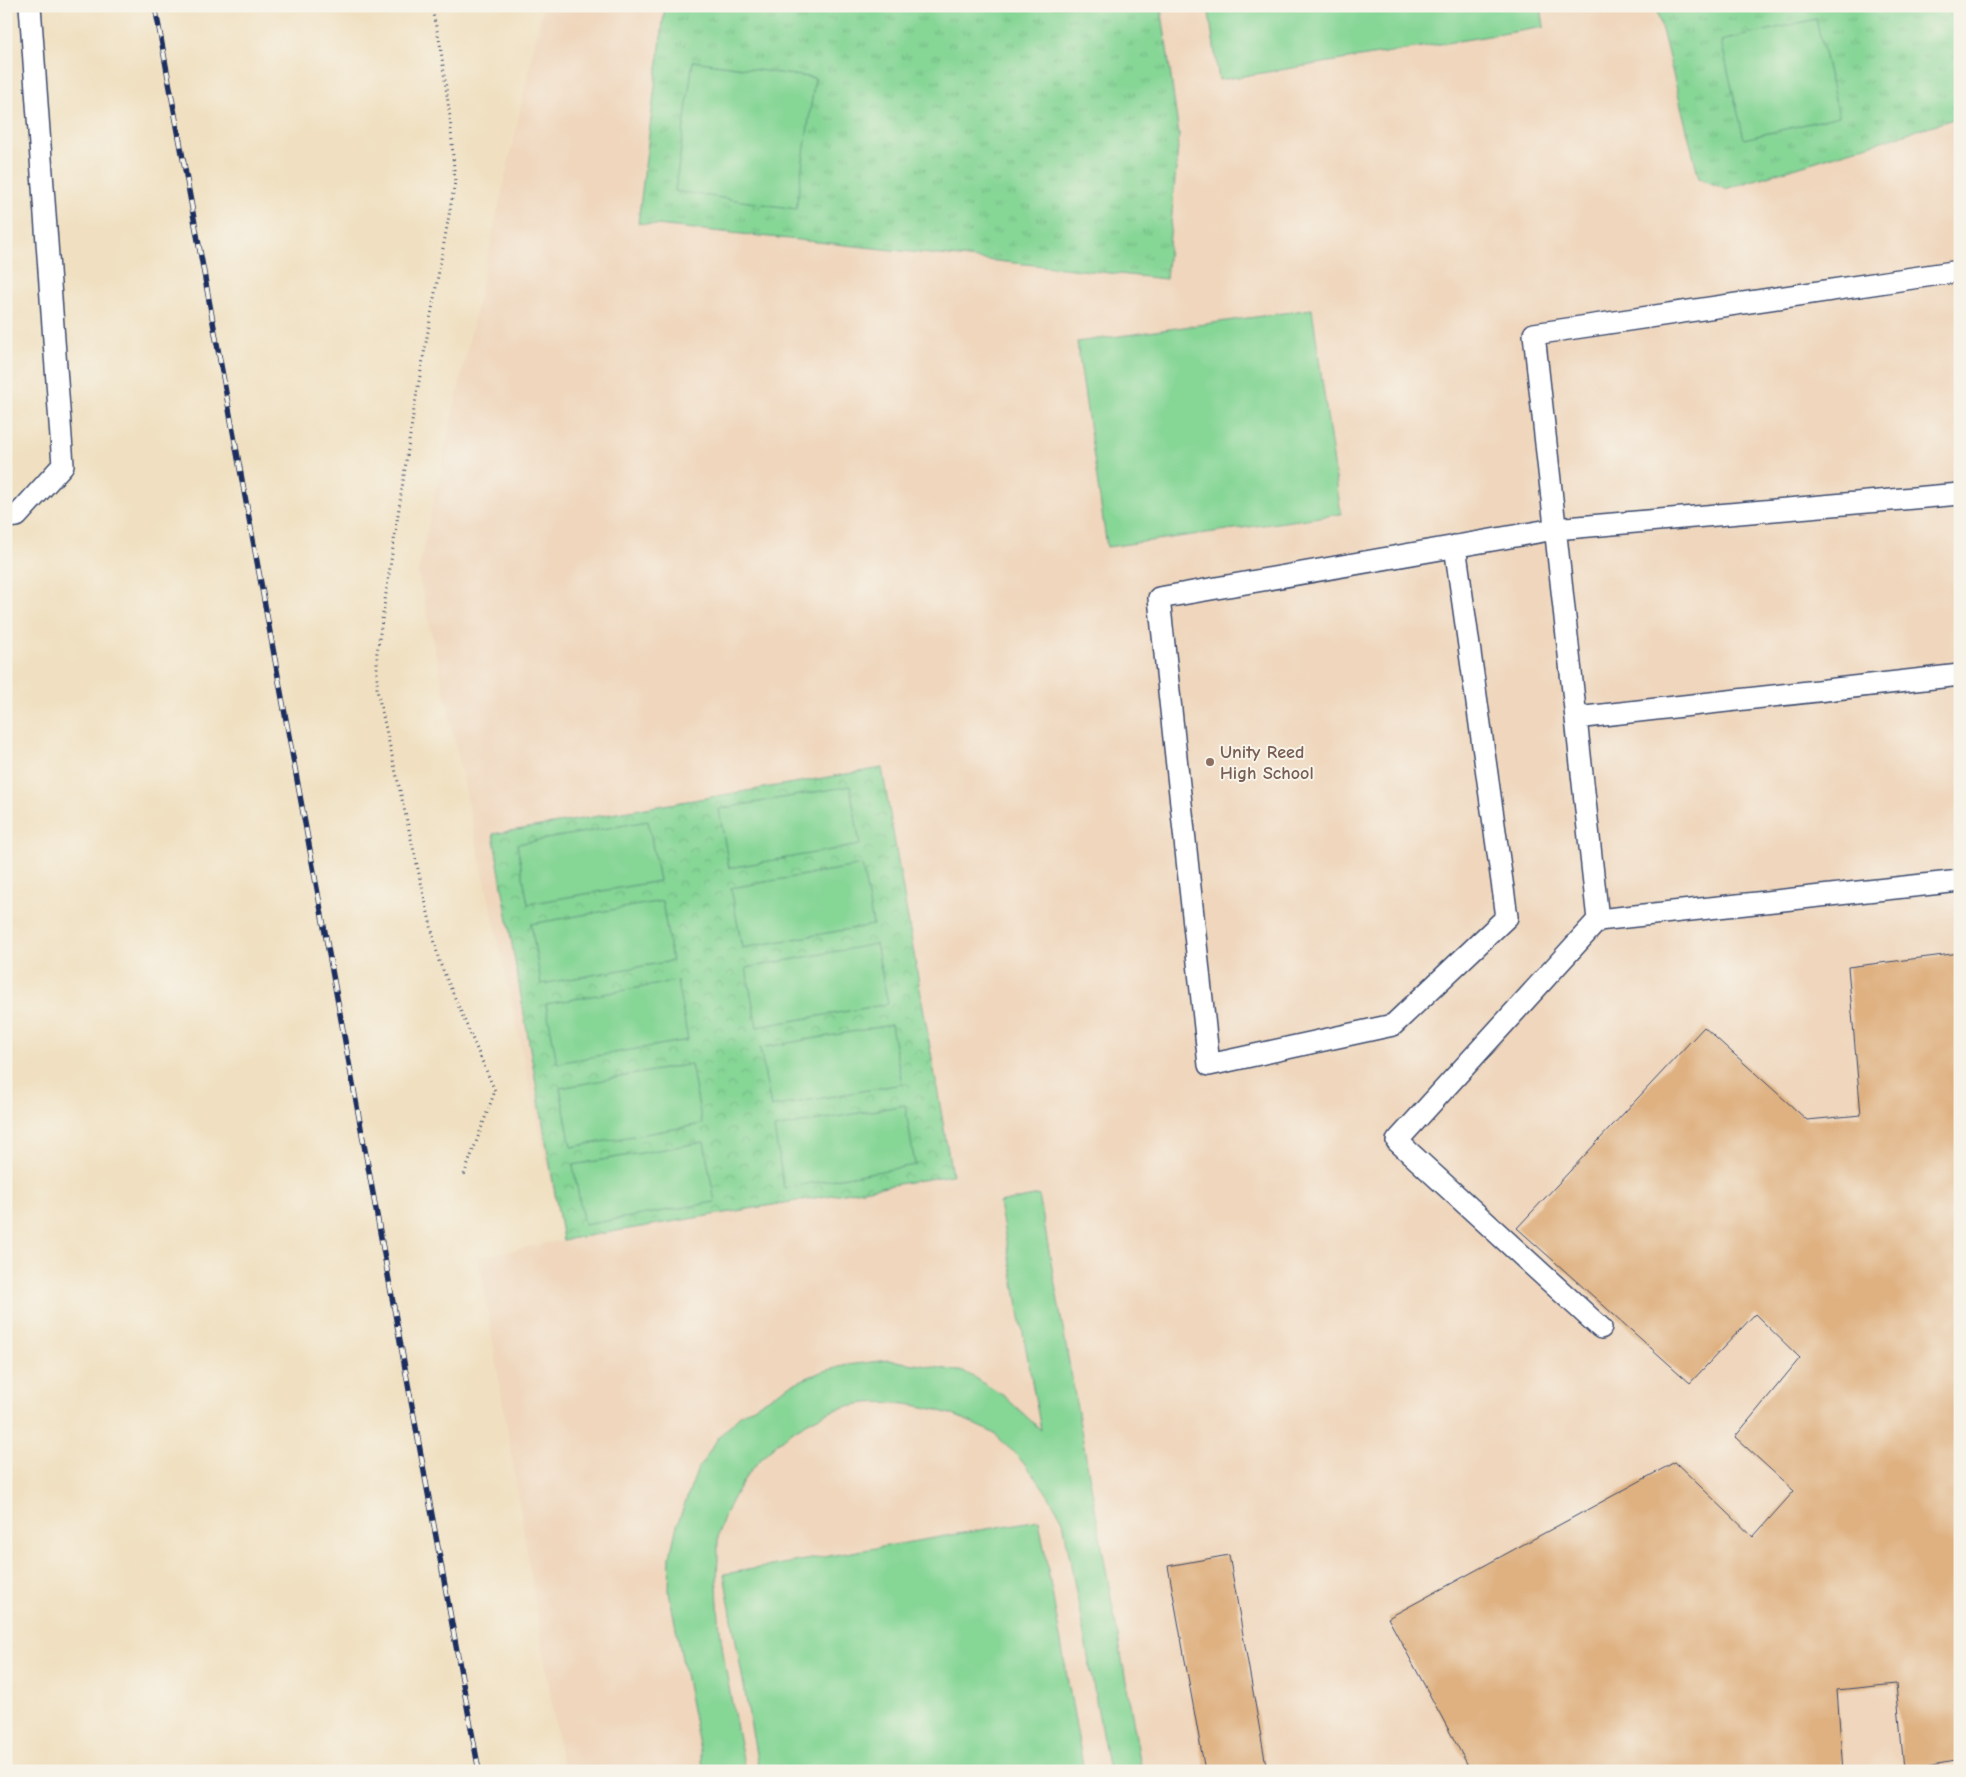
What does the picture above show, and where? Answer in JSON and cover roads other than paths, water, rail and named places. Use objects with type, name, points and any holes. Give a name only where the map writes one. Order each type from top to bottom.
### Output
[{"type":"lane","points":[[6,517],[17,516],[64,465],[30,6]]},
{"type":"lane","points":[[1598,920],[1534,334],[1960,270]]},
{"type":"lane","points":[[1456,546],[1507,917],[1393,1025],[1209,1065],[1158,598],[1456,546],[1555,529],[1960,494]]},
{"type":"lane","points":[[1576,718],[1960,675]]},
{"type":"lane","points":[[1601,1328],[1397,1141],[1598,920],[1960,881]]},
{"type":"railway","points":[[155,6],[479,1771]]},
{"type":"place","name":"Unity Reed High School","points":[[1210,762]]}]
